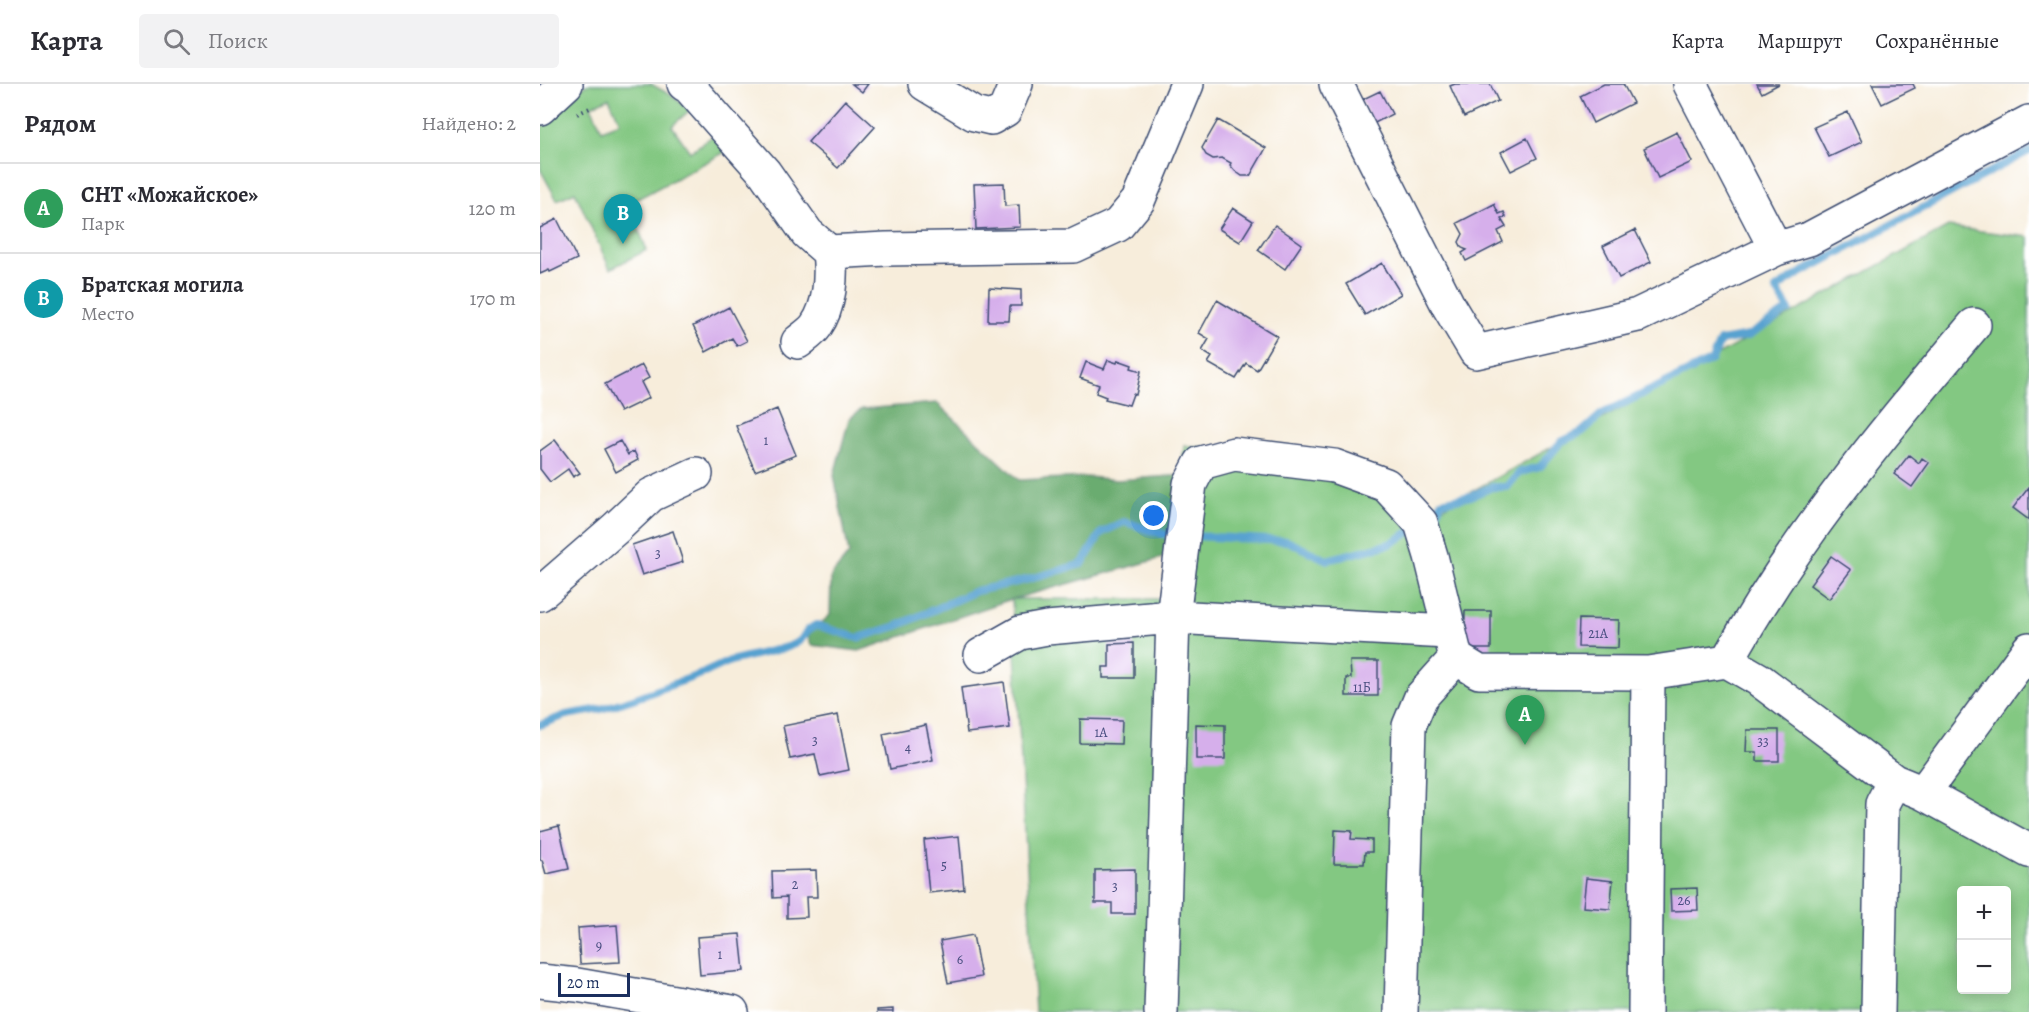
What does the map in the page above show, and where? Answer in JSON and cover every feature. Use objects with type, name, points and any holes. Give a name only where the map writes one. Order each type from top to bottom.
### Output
[{"type":"street","points":[[540,108],[566,84]]},
{"type":"street","points":[[684,84],[765,173],[807,233],[829,252],[831,268],[827,299],[816,327],[798,342]]},
{"type":"street","points":[[925,84],[975,114],[991,118],[1005,110],[1016,84]]},
{"type":"street","points":[[829,252],[1073,246],[1118,225],[1138,201],[1187,84]]},
{"type":"street","points":[[1336,84],[1449,308],[1476,352],[1638,315],[1776,249],[1809,239],[2029,122]]},
{"type":"street","points":[[1690,84],[1776,249]]},
{"type":"street","points":[[1728,660],[1748,623],[1835,494],[1974,325]]},
{"type":"street","points":[[1161,1012],[1173,617],[1190,484],[1201,464],[1234,454],[1334,466],[1386,485],[1420,523],[1431,556],[1452,645],[1479,672],[1648,673],[1728,660],[1908,787],[2029,851]]},
{"type":"street","points":[[540,594],[651,495],[696,474]]},
{"type":"street","points":[[981,654],[1020,633],[1029,631],[1173,617],[1452,645]]},
{"type":"street","points":[[1401,1012],[1409,726],[1420,697],[1452,645]]},
{"type":"street","points":[[1878,1012],[1882,804],[1908,787],[2029,649]]},
{"type":"street","points":[[1645,1012],[1648,673]]},
{"type":"street","points":[[540,981],[577,985],[732,1012]]},
{"type":"green space","points":[[586,84],[651,84],[690,110],[672,126],[690,152],[714,135],[727,151],[628,204],[647,250],[610,269],[575,192],[557,200],[540,169],[540,129]],"holes":[[[609,98],[620,122],[602,130],[591,106]]]},
{"type":"green space","points":[[1948,227],[2029,237],[2029,1012],[1035,1012],[1012,599],[1166,599],[1184,446],[1328,455],[1422,519]]},
{"type":"green space","points":[[937,403],[1019,480],[1089,477],[1117,480],[1184,475],[1175,546],[1162,558],[1006,601],[859,651],[811,645],[808,635],[830,615],[831,576],[849,554],[834,475],[849,419],[862,409]]},
{"type":"building","points":[[852,84],[868,84],[862,92]]},
{"type":"building","points":[[1490,84],[1498,101],[1464,117],[1450,86]]},
{"type":"building","points":[[1604,84],[1623,84],[1633,103],[1593,123],[1580,96]]},
{"type":"building","points":[[1757,84],[1779,84],[1762,93]]},
{"type":"building","points":[[1872,84],[1913,84],[1915,88],[1882,104]]},
{"type":"building","points":[[1380,91],[1392,114],[1373,124],[1361,100]]},
{"type":"building","points":[[845,100],[875,127],[838,168],[808,142]]},
{"type":"building","points":[[1848,112],[1862,142],[1829,157],[1814,127]]},
{"type":"building","points":[[1218,120],[1266,148],[1250,176],[1242,176],[1235,171],[1231,163],[1222,158],[1213,159],[1206,155],[1202,148]]},
{"type":"building","points":[[1677,132],[1692,162],[1658,178],[1644,148]]},
{"type":"building","points":[[1527,138],[1537,158],[1511,171],[1501,152]]},
{"type":"building","points":[[1004,183],[1005,206],[1019,205],[1020,227],[976,229],[974,184]]},
{"type":"building","points":[[1494,204],[1499,214],[1504,212],[1506,217],[1501,219],[1506,227],[1498,231],[1503,242],[1466,261],[1462,253],[1467,250],[1462,248],[1459,242],[1463,234],[1457,223]]},
{"type":"building","points":[[1233,208],[1253,221],[1240,242],[1219,229]]},
{"type":"building","points":[[557,219],[577,259],[550,272],[549,270],[540,274],[540,228]]},
{"type":"building","points":[[1275,225],[1302,244],[1285,269],[1258,250]]},
{"type":"building","points":[[1635,230],[1651,262],[1619,278],[1603,246]]},
{"type":"building","points":[[1382,263],[1401,294],[1365,315],[1346,284]]},
{"type":"building","points":[[989,288],[1021,290],[1021,306],[1010,306],[1009,321],[988,321]]},
{"type":"building","points":[[1217,300],[1277,336],[1257,370],[1246,363],[1236,379],[1208,363],[1212,357],[1202,351],[1209,339],[1199,333]]},
{"type":"building","points":[[729,307],[747,341],[737,346],[732,338],[706,352],[693,326]]},
{"type":"building","points":[[1108,360],[1117,363],[1118,360],[1141,371],[1136,395],[1133,394],[1129,405],[1105,399],[1106,397],[1096,393],[1099,385],[1080,378],[1086,362],[1104,369]]},
{"type":"building","points":[[642,365],[649,378],[641,382],[649,398],[620,412],[605,384]]},
{"type":"building","points":[[777,409],[796,455],[755,471],[736,426]]},
{"type":"building","points":[[555,440],[580,473],[573,477],[568,469],[550,482],[540,469],[540,451]]},
{"type":"building","points":[[620,441],[628,455],[634,451],[638,460],[616,472],[604,449]]},
{"type":"building","points":[[1909,455],[1919,463],[1922,458],[1929,463],[1912,487],[1894,474]]},
{"type":"building","points":[[2029,487],[2029,520],[2013,508]]},
{"type":"building","points":[[673,531],[683,562],[642,575],[632,545]]},
{"type":"building","points":[[1831,556],[1851,570],[1829,599],[1810,585]]},
{"type":"building","points":[[1465,611],[1491,611],[1491,649],[1464,649]]},
{"type":"building","points":[[1579,619],[1619,620],[1618,648],[1578,647]]},
{"type":"building","points":[[1134,643],[1134,678],[1103,678],[1103,667],[1109,667],[1109,644]]},
{"type":"building","points":[[1350,661],[1378,661],[1378,696],[1346,696],[1346,678],[1351,678]]},
{"type":"building","points":[[1004,682],[1010,728],[967,733],[961,688]]},
{"type":"building","points":[[838,715],[849,770],[820,776],[815,754],[790,759],[783,726]]},
{"type":"building","points":[[1080,719],[1122,720],[1121,744],[1080,743]]},
{"type":"building","points":[[1196,724],[1225,725],[1225,759],[1196,759]]},
{"type":"building","points":[[926,725],[933,760],[890,769],[883,734]]},
{"type":"building","points":[[1747,730],[1779,730],[1779,761],[1757,761],[1757,752],[1746,752]]},
{"type":"building","points":[[559,826],[569,869],[546,874],[542,860],[540,860],[540,831]]},
{"type":"building","points":[[1335,830],[1352,831],[1351,839],[1372,840],[1372,852],[1365,852],[1364,864],[1334,864]]},
{"type":"building","points":[[959,836],[964,889],[929,893],[924,840]]},
{"type":"building","points":[[1135,869],[1135,914],[1112,914],[1112,903],[1095,903],[1095,870]]},
{"type":"building","points":[[816,870],[817,897],[806,897],[807,917],[787,918],[787,897],[773,898],[772,871]]},
{"type":"building","points":[[1586,878],[1613,881],[1610,909],[1583,907]]},
{"type":"building","points":[[1697,888],[1698,910],[1671,911],[1670,889]]},
{"type":"building","points":[[617,925],[620,962],[580,964],[578,928]]},
{"type":"building","points":[[740,934],[744,971],[700,975],[697,937]]},
{"type":"building","points":[[973,935],[981,977],[948,983],[940,941]]},
{"type":"building","points":[[893,1009],[893,1012],[877,1012],[877,1010]]},
{"type":"waterway","points":[[1428,521],[1436,515],[1441,502],[1471,496],[1492,487],[1507,487],[1520,472],[1540,467],[1561,442],[1582,432],[1602,414],[1712,360],[1720,341],[1748,336],[1789,310],[1776,289],[1799,274],[2029,151]]},
{"type":"waterway","points":[[540,725],[566,715],[601,709],[633,699],[730,661],[788,647],[800,641],[808,630],[816,625],[858,638],[897,626],[976,591],[1082,564],[1101,533],[1124,522],[1173,537]]},
{"type":"waterway","points":[[1194,536],[1287,541],[1327,560],[1390,544],[1413,530]]},
{"type":"place","name":"Братская могила","points":[[623,244]]},
{"type":"place","name":"СНТ «Можайское»","points":[[1525,745]]}]
